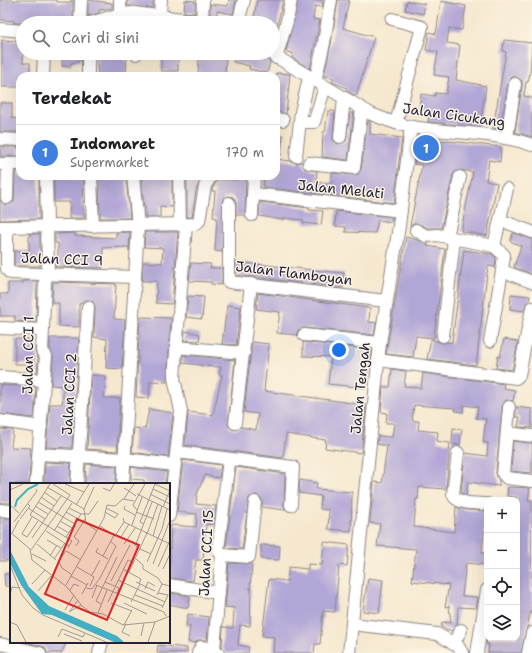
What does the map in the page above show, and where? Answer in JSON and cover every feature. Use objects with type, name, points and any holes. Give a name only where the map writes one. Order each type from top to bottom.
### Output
[{"type":"street","points":[[80,16],[81,0]]},
{"type":"street","points":[[120,0],[120,14]]},
{"type":"street","points":[[160,15],[161,0]]},
{"type":"street","points":[[202,16],[203,0]]},
{"type":"street","points":[[240,16],[244,0]]},
{"type":"street","points":[[280,39],[285,28],[291,0]]},
{"type":"street","points":[[300,122],[314,122],[316,82],[324,43],[330,0]]},
{"type":"street","points":[[113,16],[120,14],[127,16]]},
{"type":"street","points":[[151,16],[168,16]]},
{"type":"street","points":[[392,19],[422,27],[396,123]]},
{"type":"street","points":[[0,29],[16,30]]},
{"type":"street","name":"Jalan Cicukang","points":[[280,59],[371,114],[396,123],[411,127],[482,133],[507,137],[532,145]]},
{"type":"street","points":[[43,72],[44,60]]},
{"type":"street","points":[[88,60],[88,72]]},
{"type":"street","points":[[296,156],[304,94],[316,82]]},
{"type":"street","points":[[507,137],[515,84]]},
{"type":"street","points":[[340,137],[344,98]]},
{"type":"street","points":[[309,163],[354,168],[362,109]]},
{"type":"street","name":"Jalan Tengah","points":[[349,653],[380,343],[399,226],[411,127]]},
{"type":"street","points":[[0,139],[16,140]]},
{"type":"street","points":[[7,198],[4,164],[16,164]]},
{"type":"street","points":[[443,336],[446,237],[460,177]]},
{"type":"street","name":"Jalan CCI 1","points":[[36,483],[46,356],[42,351],[45,281],[48,273],[46,180]]},
{"type":"street","points":[[91,180],[93,226]]},
{"type":"street","points":[[123,483],[138,226],[133,180]]},
{"type":"street","points":[[170,506],[181,411],[174,378],[183,225],[179,180]]},
{"type":"street","points":[[4,227],[183,225],[198,222],[205,186],[209,180]]},
{"type":"street","points":[[252,215],[255,194],[254,180]]},
{"type":"street","points":[[494,246],[507,188]]},
{"type":"street","name":"Jalan Melati","points":[[255,194],[401,211]]},
{"type":"street","name":"Jalan Flamboyan","points":[[229,203],[227,280],[229,282],[386,301]]},
{"type":"street","points":[[500,220],[532,232]]},
{"type":"street","points":[[399,226],[494,246],[504,255],[490,341]]},
{"type":"street","name":"Jalan CCI 9","points":[[4,227],[8,272],[135,277]]},
{"type":"street","points":[[502,270],[532,282]]},
{"type":"street","points":[[235,422],[251,284]]},
{"type":"street","name":"Jalan CCI 2","points":[[77,483],[80,456],[88,306]]},
{"type":"street","points":[[378,360],[516,378],[519,375],[532,308]]},
{"type":"street","points":[[0,328],[43,330]]},
{"type":"street","points":[[304,335],[380,343]]},
{"type":"street","points":[[176,347],[244,353]]},
{"type":"street","points":[[0,377],[44,380]]},
{"type":"street","points":[[509,407],[503,474],[507,478],[532,481]]},
{"type":"street","points":[[0,422],[41,427]]},
{"type":"street","points":[[507,433],[532,436]]},
{"type":"street","points":[[177,452],[293,467],[291,505]]},
{"type":"street","points":[[458,453],[454,498],[458,501],[484,504]]},
{"type":"street","points":[[39,454],[125,459],[174,464]]},
{"type":"street","name":"Jalan CCI 15","points":[[216,651],[218,593],[222,555],[218,550],[228,459]]},
{"type":"street","points":[[222,555],[249,557],[255,502]]},
{"type":"street","points":[[0,510],[10,511]]},
{"type":"street","points":[[170,585],[218,593]]},
{"type":"street","points":[[351,628],[437,634],[454,646],[478,651],[485,605]]},
{"type":"street","points":[[454,646],[461,630]]},
{"type":"street","points":[[528,653],[532,633]]},
{"type":"street","points":[[99,653],[102,643]]},
{"type":"street","points":[[0,644],[24,651],[40,653]]},
{"type":"street","points":[[198,653],[201,647],[216,651]]},
{"type":"building","points":[[0,0],[56,0],[57,2],[71,2],[71,0],[73,0],[73,16],[16,16],[16,23],[14,23],[14,21],[0,19]]},
{"type":"building","points":[[88,0],[112,3],[112,8],[99,10],[99,13],[88,16]]},
{"type":"building","points":[[128,0],[153,0],[153,8],[128,6]]},
{"type":"building","points":[[185,0],[195,1],[195,13],[184,12]]},
{"type":"building","points":[[229,0],[236,0],[233,14],[217,11],[217,15],[210,15],[210,4],[228,6]]},
{"type":"building","points":[[257,0],[283,0],[279,16],[254,16]]},
{"type":"building","points":[[298,0],[323,0],[322,7],[315,6],[313,19],[320,20],[310,69],[292,58],[293,53],[286,52]]},
{"type":"building","points":[[338,0],[349,0],[343,28],[374,37],[356,96],[346,90],[347,88],[332,82],[334,78],[324,76]]},
{"type":"building","points":[[407,1],[425,4],[423,14],[405,10]]},
{"type":"building","points":[[441,1],[466,6],[462,30],[449,28],[447,43],[460,45],[456,80],[486,86],[480,127],[428,122],[429,114],[419,113],[421,94],[435,96],[435,93],[446,94],[449,77],[434,75],[438,52],[426,50],[429,32],[436,34]]},
{"type":"building","points":[[2,40],[16,41],[16,60],[23,60],[23,63],[30,63],[30,72],[16,72],[16,87],[2,87]]},
{"type":"building","points":[[504,40],[532,43],[530,73],[528,82],[526,82],[524,96],[532,98],[532,137],[515,132],[522,85],[522,81],[516,77],[512,77],[508,82],[501,129],[493,128],[506,52],[503,51]]},
{"type":"building","points":[[62,60],[80,60],[71,63],[71,66],[62,66]]},
{"type":"building","points":[[97,60],[127,60],[126,72],[98,72]]},
{"type":"building","points":[[161,60],[178,60],[178,71],[161,71]]},
{"type":"building","points":[[199,60],[226,60],[225,72],[198,72]]},
{"type":"building","points":[[233,60],[268,60],[270,62],[267,72],[262,72],[249,69],[250,66],[233,62]]},
{"type":"building","points":[[280,73],[290,74],[286,114],[280,113]]},
{"type":"building","points":[[0,103],[12,103],[12,118],[16,118],[16,132],[0,132]]},
{"type":"building","points":[[328,111],[335,111],[333,140],[339,144],[346,141],[350,113],[354,113],[348,160],[322,157],[323,132],[325,132]]},
{"type":"building","points":[[368,121],[370,122],[370,134],[402,138],[394,203],[263,187],[264,180],[280,180],[280,160],[296,163],[302,162],[305,169],[317,171],[316,182],[331,183],[332,173],[357,175],[361,169]]},
{"type":"building","points":[[280,135],[283,135],[281,155]]},
{"type":"building","points":[[419,140],[439,142],[440,140],[501,147],[500,162],[489,160],[486,181],[497,183],[487,236],[461,231],[473,172],[461,170],[455,172],[453,175],[441,228],[428,228],[417,223],[410,226],[422,165],[414,164]]},
{"type":"building","points":[[1,147],[16,147],[16,156],[0,156]]},
{"type":"building","points":[[15,172],[16,180],[39,180],[39,219],[0,220],[0,200],[6,205],[14,202]]},
{"type":"building","points":[[54,180],[84,180],[83,207],[85,218],[69,218],[70,202],[54,202]]},
{"type":"building","points":[[99,180],[126,180],[130,218],[100,218]]},
{"type":"building","points":[[141,180],[172,180],[172,207],[160,206],[160,217],[145,217]]},
{"type":"building","points":[[187,180],[201,180],[196,190],[192,217],[187,217]]},
{"type":"building","points":[[217,180],[246,180],[245,215],[236,215],[236,203],[233,197],[229,196],[223,199],[222,252],[215,251],[217,218],[213,217],[215,191],[212,191]]},
{"type":"building","points":[[260,202],[323,211],[321,225],[303,223],[303,220],[284,218],[284,220],[259,216]]},
{"type":"building","points":[[336,211],[392,217],[391,222],[378,220],[375,233],[345,232],[346,227],[335,226]]},
{"type":"building","points":[[130,232],[129,251],[129,247],[103,248],[103,268],[55,267],[55,263],[58,263],[58,243],[55,243],[55,234],[75,233],[75,236],[116,238],[116,233]]},
{"type":"building","points":[[145,232],[178,232],[172,304],[156,303],[157,281],[142,281],[143,262],[162,263],[163,248],[144,247]]},
{"type":"building","points":[[513,233],[532,239],[532,274],[514,267],[521,246],[510,241]]},
{"type":"building","points":[[29,234],[40,234],[40,266],[14,266],[14,251],[29,251]]},
{"type":"building","points":[[406,237],[428,243],[427,246],[445,249],[434,338],[416,336],[413,357],[386,354]]},
{"type":"building","points":[[464,250],[492,254],[496,258],[495,267],[488,266],[476,365],[427,359],[431,339],[442,343],[452,342]]},
{"type":"building","points":[[236,262],[344,273],[343,288],[236,275]]},
{"type":"building","points":[[191,263],[211,264],[210,268],[222,268],[222,285],[211,284],[211,282],[189,281]]},
{"type":"building","points":[[23,281],[37,281],[36,322],[15,321],[15,316],[0,316],[0,294],[8,294],[8,283],[23,283]]},
{"type":"building","points":[[53,282],[116,284],[114,319],[125,320],[122,369],[106,368],[107,339],[94,337],[95,307],[92,301],[85,300],[79,304],[79,327],[59,326],[59,303],[52,303]]},
{"type":"building","points":[[258,293],[370,308],[369,322],[376,323],[374,335],[305,328],[298,330],[297,335],[277,333],[280,312],[256,309]]},
{"type":"building","points":[[511,294],[530,296],[524,311],[510,309]]},
{"type":"building","points":[[188,296],[204,297],[202,319],[186,317]]},
{"type":"building","points":[[227,305],[241,307],[236,345],[222,344]]},
{"type":"building","points":[[140,317],[171,318],[167,382],[150,381],[149,398],[136,397]]},
{"type":"building","points":[[185,331],[200,334],[199,341],[184,340]]},
{"type":"building","points":[[50,338],[79,338],[72,448],[46,447],[50,404],[62,404],[63,395],[63,386],[51,385],[53,357],[50,349]]},
{"type":"building","points":[[15,339],[28,339],[28,341],[35,341],[35,351],[38,358],[37,372],[31,372],[31,364],[15,364]]},
{"type":"building","points":[[504,339],[518,342],[512,370],[496,368],[498,356],[500,357]]},
{"type":"building","points":[[252,342],[269,344],[264,391],[366,405],[361,453],[325,448],[326,440],[286,434],[283,458],[185,445],[188,412],[213,415],[222,375],[219,375],[221,367],[183,363],[183,355],[235,360],[228,426],[234,430],[241,427],[256,430],[258,414],[244,412]]},
{"type":"building","points":[[303,342],[372,350],[365,388],[328,384],[331,357],[303,356]]},
{"type":"building","points":[[392,369],[406,371],[404,386],[421,388],[423,373],[504,384],[503,388],[515,390],[513,401],[506,400],[502,406],[496,473],[499,486],[468,482],[466,495],[461,493],[465,453],[487,456],[488,443],[483,442],[486,419],[476,418],[478,407],[464,405],[463,412],[455,411],[455,408],[414,405],[412,421],[419,421],[418,430],[438,432],[437,441],[450,443],[446,489],[419,487],[418,499],[416,499],[414,527],[454,532],[456,507],[467,510],[484,511],[482,553],[484,553],[484,565],[466,563],[462,596],[478,597],[476,608],[458,607],[457,624],[452,631],[441,627],[442,622],[451,623],[449,606],[445,607],[449,585],[412,581],[416,549],[377,546],[380,524],[370,523],[374,482],[382,483],[387,446],[377,444],[378,436],[392,437],[394,423],[386,423],[387,413],[381,412],[383,387],[390,387]]},
{"type":"building","points":[[91,375],[106,376],[104,398],[120,398],[117,451],[87,449]]},
{"type":"building","points":[[0,385],[36,387],[34,418],[0,414]]},
{"type":"building","points":[[516,407],[532,409],[532,428],[518,427],[520,417],[516,417]]},
{"type":"building","points":[[149,409],[173,413],[168,457],[132,452],[134,428],[145,429]]},
{"type":"building","points":[[453,428],[462,429],[460,445],[452,444]]},
{"type":"building","points":[[0,429],[13,430],[11,447],[31,448],[29,483],[10,483],[10,503],[0,503]]},
{"type":"building","points":[[513,441],[532,443],[532,473],[511,471]]},
{"type":"building","points":[[183,460],[221,465],[219,478],[205,475],[197,494],[196,504],[216,506],[214,525],[206,524],[203,560],[196,560],[193,581],[170,578],[171,525],[196,527],[197,514],[177,512]]},
{"type":"building","points":[[45,462],[71,463],[70,483],[44,483]]},
{"type":"building","points":[[86,464],[117,466],[116,483],[85,483]]},
{"type":"building","points":[[131,467],[167,472],[165,483],[144,483],[144,480],[131,479]]},
{"type":"building","points":[[236,467],[285,474],[285,510],[262,507],[262,499],[256,495],[249,498],[242,549],[226,548]]},
{"type":"building","points":[[300,480],[317,483],[316,489],[352,492],[351,531],[328,529],[329,510],[320,509],[321,496],[299,493]]},
{"type":"building","points":[[508,487],[530,488],[528,500],[532,500],[532,606],[521,653],[488,653],[489,644],[486,644],[486,641],[520,641],[520,497],[507,496]]},
{"type":"building","points":[[0,518],[10,518],[10,561],[0,561]]},
{"type":"building","points":[[324,542],[349,545],[347,566],[339,565],[335,612],[323,611],[320,644],[315,644],[314,653],[273,653],[274,637],[262,636],[269,579],[287,581],[289,567],[308,569],[308,564],[322,565]]},
{"type":"building","points":[[261,545],[280,546],[279,560],[261,559]]},
{"type":"building","points":[[229,563],[252,564],[250,626],[240,625],[238,645],[249,647],[248,653],[225,653],[222,646],[223,627],[233,628],[234,608],[225,607]]},
{"type":"building","points":[[4,574],[10,574],[10,586],[5,586]]},
{"type":"building","points":[[368,578],[383,580],[379,613],[363,611]]},
{"type":"building","points":[[170,593],[190,596],[188,608],[170,604]]},
{"type":"building","points":[[188,614],[209,617],[207,640],[198,640],[195,643],[188,642],[190,626],[186,626]]},
{"type":"building","points":[[31,643],[66,643],[61,653],[47,653],[45,647]]},
{"type":"building","points":[[158,645],[187,648],[187,653],[157,653]]},
{"type":"place","name":"Indomaret","points":[[426,148]]}]
